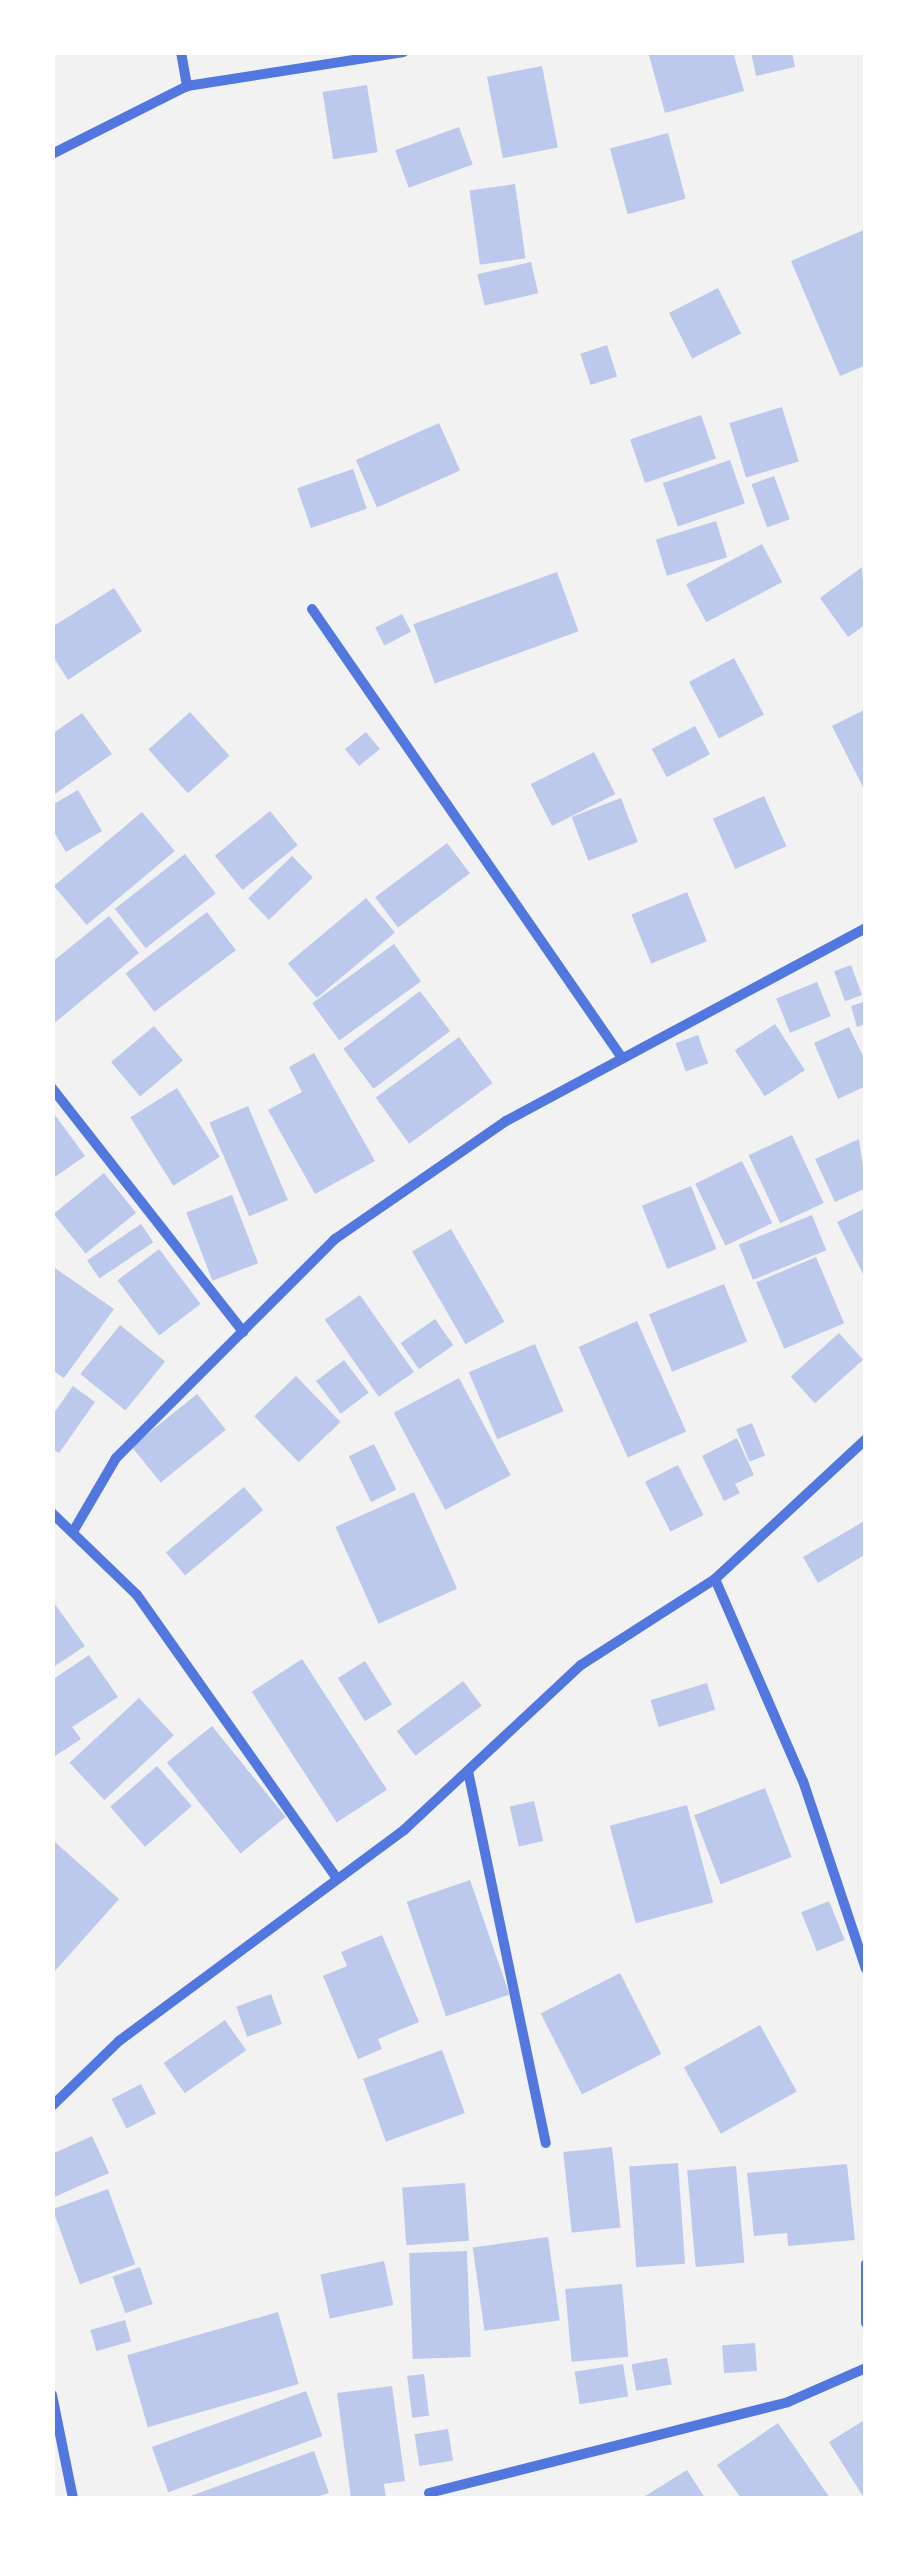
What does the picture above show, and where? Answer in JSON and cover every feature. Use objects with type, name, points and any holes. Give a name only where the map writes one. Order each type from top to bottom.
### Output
[{"type":"street","points":[[182,52],[187,86]]},
{"type":"street","points":[[52,154],[187,86],[402,52]]},
{"type":"street","points":[[312,609],[620,1055]]},
{"type":"street","points":[[74,1530],[116,1458],[335,1238],[506,1121],[620,1055],[866,928]]},
{"type":"street","points":[[52,1088],[243,1332]]},
{"type":"street","points":[[52,2106],[119,2041],[335,1876],[404,1830],[581,1665],[715,1579],[866,1439]]},
{"type":"street","points":[[52,1513],[138,1595],[335,1876]]},
{"type":"street","points":[[715,1579],[803,1781],[866,1969]]},
{"type":"street","points":[[468,1771],[546,2143]]},
{"type":"street","points":[[866,2264],[866,2323]]},
{"type":"street","points":[[429,2493],[788,2402],[866,2368]]},
{"type":"street","points":[[52,2395],[73,2498]]},
{"type":"building","points":[[648,52],[733,52],[744,91],[665,113]]},
{"type":"building","points":[[751,52],[792,52],[795,67],[756,76]]},
{"type":"building","points":[[542,66],[558,147],[503,158],[487,77]]},
{"type":"building","points":[[367,85],[378,152],[333,159],[323,92]]},
{"type":"building","points":[[459,127],[473,165],[409,188],[395,150]]},
{"type":"building","points":[[668,133],[686,199],[628,214],[610,149]]},
{"type":"building","points":[[515,184],[525,258],[480,265],[469,190]]},
{"type":"building","points":[[866,229],[866,365],[840,376],[791,261]]},
{"type":"building","points":[[531,262],[538,293],[485,306],[477,274]]},
{"type":"building","points":[[718,288],[741,333],[692,358],[669,313]]},
{"type":"building","points":[[607,345],[617,376],[591,385],[580,354]]},
{"type":"building","points":[[782,407],[799,462],[746,478],[729,423]]},
{"type":"building","points":[[701,415],[716,458],[645,483],[630,439]]},
{"type":"building","points":[[439,423],[460,471],[377,508],[356,460]]},
{"type":"building","points":[[730,460],[745,503],[678,527],[663,483]]},
{"type":"building","points":[[353,469],[367,509],[311,528],[297,488]]},
{"type":"building","points":[[774,476],[790,519],[767,527],[751,484]]},
{"type":"building","points":[[716,521],[727,557],[667,576],[656,539]]},
{"type":"building","points":[[762,544],[782,582],[706,622],[686,584]]},
{"type":"building","points":[[862,567],[866,624],[848,637],[820,598]]},
{"type":"building","points":[[557,572],[579,631],[435,684],[413,624]]},
{"type":"building","points":[[114,588],[142,631],[68,680],[52,655],[52,627]]},
{"type":"building","points":[[402,614],[411,632],[384,645],[375,628]]},
{"type":"building","points":[[734,658],[764,715],[719,738],[689,682]]},
{"type":"building","points":[[866,709],[866,793],[832,726]]},
{"type":"building","points":[[190,712],[229,756],[188,793],[148,749]]},
{"type":"building","points":[[82,713],[112,754],[52,796],[52,734]]},
{"type":"building","points":[[695,726],[710,754],[667,777],[652,749]]},
{"type":"building","points":[[366,732],[380,749],[359,766],[345,749]]},
{"type":"building","points":[[594,752],[615,794],[552,826],[531,784]]},
{"type":"building","points":[[78,790],[102,831],[66,852],[52,829],[52,805]]},
{"type":"building","points":[[764,796],[786,846],[735,869],[713,819]]},
{"type":"building","points":[[621,798],[638,842],[588,861],[572,817]]},
{"type":"building","points":[[270,811],[298,845],[243,890],[215,856]]},
{"type":"building","points":[[142,812],[175,851],[87,925],[54,886]]},
{"type":"building","points":[[447,843],[470,873],[398,928],[375,897]]},
{"type":"building","points":[[185,854],[216,893],[146,948],[115,909]]},
{"type":"building","points":[[292,856],[313,878],[269,920],[248,898]]},
{"type":"building","points":[[687,892],[707,941],[651,964],[631,914]]},
{"type":"building","points":[[366,898],[395,932],[317,998],[288,964]]},
{"type":"building","points":[[207,912],[236,950],[154,1012],[126,973]]},
{"type":"building","points":[[109,916],[139,953],[52,1025],[52,962]]},
{"type":"building","points":[[394,944],[421,981],[339,1041],[312,1003]]},
{"type":"building","points":[[851,965],[862,995],[845,1001],[834,971]]},
{"type":"building","points":[[817,982],[831,1016],[790,1033],[776,998]]},
{"type":"building","points":[[420,991],[450,1031],[373,1089],[343,1049]]},
{"type":"building","points":[[866,1001],[866,1024],[857,1027],[851,1006]]},
{"type":"building","points":[[775,1024],[805,1070],[765,1096],[735,1050]]},
{"type":"building","points":[[154,1026],[183,1060],[140,1096],[111,1062]]},
{"type":"building","points":[[849,1027],[866,1062],[866,1086],[838,1099],[814,1043]]},
{"type":"building","points":[[698,1035],[708,1063],[686,1071],[675,1043]]},
{"type":"building","points":[[459,1037],[493,1083],[409,1144],[376,1098]]},
{"type":"building","points":[[314,1053],[375,1161],[315,1194],[268,1110],[302,1092],[289,1067]]},
{"type":"building","points":[[177,1088],[220,1157],[173,1186],[130,1117]]},
{"type":"building","points":[[248,1106],[288,1200],[249,1216],[209,1122]]},
{"type":"building","points":[[52,1111],[85,1156],[52,1179]]},
{"type":"building","points":[[792,1135],[824,1203],[780,1223],[748,1155]]},
{"type":"building","points":[[859,1139],[866,1188],[835,1202],[815,1159]]},
{"type":"building","points":[[742,1161],[772,1223],[726,1246],[695,1184]]},
{"type":"building","points":[[104,1173],[136,1213],[86,1254],[53,1214]]},
{"type":"building","points":[[691,1186],[716,1249],[667,1269],[642,1206]]},
{"type":"building","points":[[232,1195],[258,1263],[212,1281],[186,1213]]},
{"type":"building","points":[[866,1208],[866,1280],[837,1222]]},
{"type":"building","points":[[812,1215],[826,1250],[753,1280],[739,1245]]},
{"type":"building","points":[[141,1224],[153,1242],[99,1279],[87,1260]]},
{"type":"building","points":[[451,1229],[504,1322],[466,1344],[412,1252]]},
{"type":"building","points":[[159,1249],[201,1304],[159,1335],[117,1280]]},
{"type":"building","points":[[816,1257],[844,1323],[784,1349],[756,1282]]},
{"type":"building","points":[[52,1266],[114,1309],[64,1378],[52,1370]]},
{"type":"building","points":[[724,1284],[747,1341],[672,1372],[649,1314]]},
{"type":"building","points":[[360,1295],[414,1372],[379,1397],[325,1320]]},
{"type":"building","points":[[435,1319],[453,1345],[419,1369],[401,1343]]},
{"type":"building","points":[[637,1321],[686,1432],[628,1458],[579,1347]]},
{"type":"building","points":[[120,1325],[165,1362],[125,1410],[80,1374]]},
{"type":"building","points":[[839,1333],[863,1360],[815,1403],[791,1376]]},
{"type":"building","points":[[535,1344],[564,1411],[497,1439],[469,1372]]},
{"type":"building","points":[[344,1360],[369,1393],[341,1414],[316,1381]]},
{"type":"building","points":[[296,1376],[340,1422],[299,1462],[254,1416]]},
{"type":"building","points":[[459,1378],[511,1475],[445,1510],[394,1413]]},
{"type":"building","points":[[73,1386],[95,1402],[59,1453],[52,1449],[52,1416]]},
{"type":"building","points":[[197,1394],[226,1430],[161,1483],[132,1447]]},
{"type":"building","points":[[752,1423],[765,1455],[749,1462],[736,1429]]},
{"type":"building","points":[[737,1438],[754,1475],[735,1484],[740,1493],[724,1501],[702,1456]]},
{"type":"building","points":[[374,1444],[396,1490],[371,1502],[349,1456]]},
{"type":"building","points":[[678,1465],[703,1515],[670,1532],[645,1482]]},
{"type":"building","points":[[244,1487],[263,1510],[185,1576],[166,1553]]},
{"type":"building","points":[[414,1492],[457,1589],[379,1624],[335,1527]]},
{"type":"building","points":[[866,1520],[866,1554],[818,1583],[803,1557]]},
{"type":"building","points":[[52,1600],[85,1646],[52,1668]]},
{"type":"building","points":[[89,1655],[118,1697],[72,1727],[81,1739],[52,1758],[52,1680]]},
{"type":"building","points":[[302,1659],[387,1790],[337,1823],[252,1692]]},
{"type":"building","points":[[365,1661],[392,1704],[365,1721],[338,1678]]},
{"type":"building","points":[[463,1681],[482,1706],[415,1756],[397,1731]]},
{"type":"building","points":[[707,1683],[715,1710],[659,1727],[651,1700]]},
{"type":"building","points":[[139,1698],[174,1735],[104,1800],[70,1763]]},
{"type":"building","points":[[212,1726],[286,1817],[241,1853],[167,1763]]},
{"type":"building","points":[[157,1766],[192,1806],[145,1847],[110,1807]]},
{"type":"building","points":[[765,1788],[792,1857],[721,1884],[694,1815]]},
{"type":"building","points":[[534,1801],[543,1841],[519,1847],[510,1807]]},
{"type":"building","points":[[687,1805],[713,1903],[636,1923],[610,1826]]},
{"type":"building","points":[[55,1842],[119,1899],[55,1971],[52,1968]]},
{"type":"building","points":[[470,1880],[509,1994],[446,2016],[407,1902]]},
{"type":"building","points":[[829,1901],[845,1940],[817,1951],[801,1912]]},
{"type":"building","points":[[382,1935],[419,2022],[378,2039],[382,2049],[358,2059],[323,1976],[347,1966],[341,1952]]},
{"type":"building","points":[[620,1973],[661,2054],[582,2094],[541,2013]]},
{"type":"building","points":[[271,1994],[282,2024],[247,2037],[236,2007]]},
{"type":"building","points":[[225,2020],[246,2050],[185,2093],[164,2063]]},
{"type":"building","points":[[760,2025],[797,2091],[721,2134],[684,2067]]},
{"type":"building","points":[[442,2050],[465,2113],[386,2142],[363,2079]]},
{"type":"building","points":[[141,2084],[156,2113],[127,2128],[112,2099]]},
{"type":"building","points":[[92,2136],[109,2173],[52,2198],[52,2154]]},
{"type":"building","points":[[612,2147],[620,2228],[572,2233],[563,2152]]},
{"type":"building","points":[[678,2163],[685,2264],[636,2267],[629,2166]]},
{"type":"building","points":[[847,2164],[855,2240],[788,2246],[787,2233],[754,2236],[747,2173]]},
{"type":"building","points":[[736,2166],[744,2263],[696,2267],[687,2170]]},
{"type":"building","points":[[465,2183],[469,2241],[406,2245],[402,2187]]},
{"type":"building","points":[[108,2189],[135,2264],[80,2284],[53,2209]]},
{"type":"building","points":[[548,2237],[560,2320],[484,2331],[473,2248]]},
{"type":"building","points":[[467,2251],[471,2357],[413,2359],[409,2253]]},
{"type":"building","points":[[384,2261],[393,2305],[330,2319],[320,2275]]},
{"type":"building","points":[[140,2267],[153,2304],[125,2313],[113,2276]]},
{"type":"building","points":[[622,2284],[628,2357],[572,2362],[565,2289]]},
{"type":"building","points":[[278,2312],[299,2384],[148,2427],[127,2355]]},
{"type":"building","points":[[125,2320],[131,2341],[96,2351],[90,2330]]},
{"type":"building","points":[[755,2343],[757,2371],[724,2373],[722,2345]]},
{"type":"building","points":[[667,2358],[672,2385],[636,2391],[632,2364]]},
{"type":"building","points":[[623,2364],[628,2397],[580,2404],[575,2372]]},
{"type":"building","points":[[424,2374],[429,2416],[412,2418],[407,2376]]},
{"type":"building","points":[[392,2386],[405,2481],[384,2484],[386,2498],[351,2498],[337,2393]]},
{"type":"building","points":[[306,2391],[322,2436],[168,2492],[152,2447]]},
{"type":"building","points":[[866,2419],[866,2498],[864,2498],[829,2442]]},
{"type":"building","points":[[778,2423],[830,2498],[741,2498],[717,2465]]},
{"type":"building","points":[[448,2429],[453,2461],[419,2466],[414,2434]]},
{"type":"building","points":[[314,2451],[329,2493],[313,2498],[185,2498]]},
{"type":"building","points":[[687,2470],[705,2498],[642,2498]]}]
